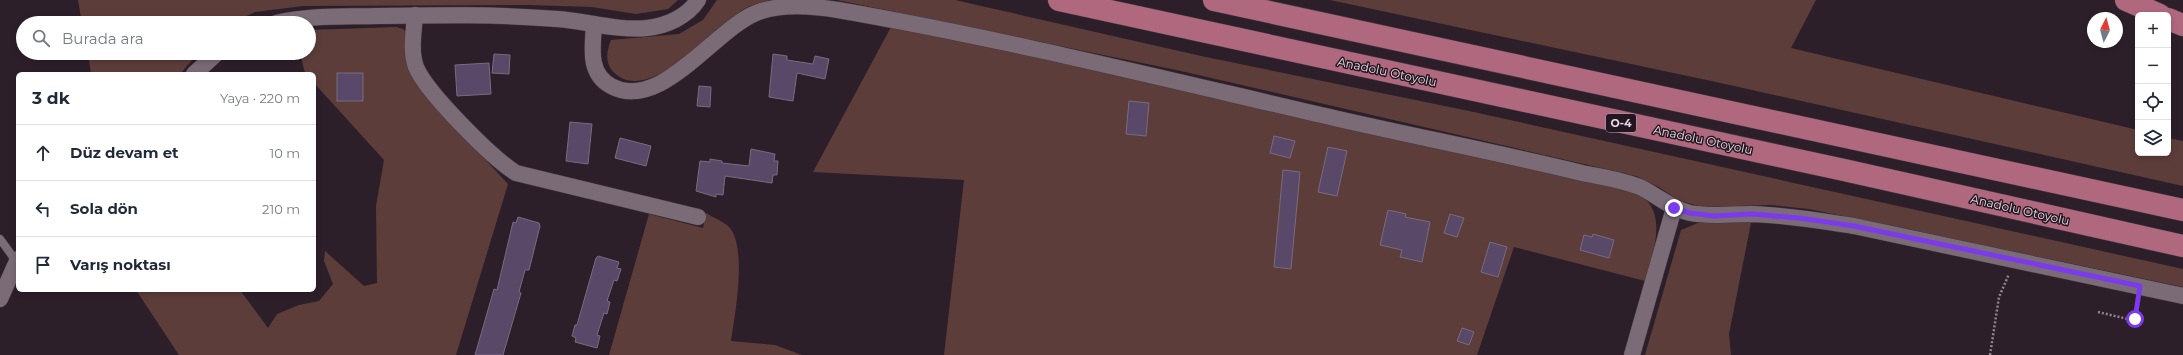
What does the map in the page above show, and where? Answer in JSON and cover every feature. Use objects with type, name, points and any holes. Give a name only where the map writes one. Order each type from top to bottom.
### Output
[{"type":"highway","name":"Anadolu Otoyolu","points":[[1059,0],[1844,170],[2183,246]]},
{"type":"highway","points":[[1214,0],[2183,210]]},
{"type":"highway","points":[[2126,0],[2153,12]]},
{"type":"highway","points":[[2171,20],[2183,25]]},
{"type":"street","points":[[316,18],[415,15],[508,15],[560,19],[632,29],[659,26],[682,16],[698,0]]},
{"type":"street","points":[[594,24],[592,59],[598,74],[614,88],[624,91],[641,91],[666,81],[734,26],[757,12],[782,7],[829,8],[1061,54],[1339,119],[1574,171],[1639,187],[1674,208],[1690,213],[1714,216],[1760,215],[1846,224],[2183,296]]},
{"type":"street","points":[[415,15],[413,53],[416,67],[429,87],[487,151],[502,164],[516,173],[698,218]]},
{"type":"street","points":[[196,72],[209,60]]},
{"type":"street","points":[[1632,355],[1674,208]]},
{"type":"street","points":[[0,299],[16,262]]},
{"type":"lane","points":[[0,238],[16,259]]},
{"type":"path","points":[[1990,355],[1999,297],[2016,260]]},
{"type":"path","points":[[2098,312],[2132,320],[2135,319],[2140,286]]},
{"type":"shaded area","points":[[78,0],[678,0],[668,9],[636,14],[592,7],[528,5],[303,6],[255,12],[247,16],[81,16]]},
{"type":"shaded area","points":[[717,0],[773,0],[747,7],[679,62],[660,74],[642,80],[625,80],[609,66],[607,55],[611,40],[679,34],[703,20]]},
{"type":"shaded area","points":[[837,0],[955,0],[1201,56],[1469,111],[2183,269],[2183,287],[1809,209],[1771,205],[1702,207],[1678,200],[1659,187],[1636,176],[1181,71]]},
{"type":"shaded area","points":[[1330,0],[1816,0],[1791,48],[2135,129],[2135,156],[2171,156],[2171,139],[2183,141],[2183,186],[1716,82]]},
{"type":"shaded area","points":[[396,27],[403,29],[406,32],[408,58],[412,73],[425,95],[508,184],[456,355],[179,355],[137,292],[241,292],[268,328],[277,314],[299,305],[319,301],[333,284],[324,261],[325,251],[364,286],[377,283],[376,206],[384,160],[316,85],[316,72],[305,72],[302,60],[316,60],[316,30]]},
{"type":"shaded area","points":[[891,27],[969,41],[1615,187],[1630,192],[1644,198],[1651,206],[1655,216],[1656,238],[1645,281],[1514,247],[1477,355],[944,355],[964,180],[813,172]]},
{"type":"shaded area","points":[[89,60],[192,60],[182,72],[91,72]]},
{"type":"shaded area","points":[[706,213],[730,228],[735,238],[738,251],[739,266],[737,299],[731,341],[775,345],[802,355],[609,355],[649,214],[703,228]]},
{"type":"shaded area","points":[[1698,223],[1751,223],[1729,334],[1731,355],[1645,355],[1681,230]]},
{"type":"building","points":[[494,54],[510,55],[509,74],[492,73]]},
{"type":"building","points":[[773,54],[787,56],[787,60],[813,64],[815,56],[829,59],[825,79],[797,73],[793,101],[769,97]]},
{"type":"building","points":[[489,63],[491,94],[457,96],[455,65]]},
{"type":"building","points":[[337,73],[363,73],[363,101],[337,101]]},
{"type":"building","points":[[699,86],[711,87],[710,107],[697,106]]},
{"type":"building","points":[[1129,101],[1149,103],[1146,136],[1126,134]]},
{"type":"building","points":[[570,122],[592,124],[588,164],[566,161]]},
{"type":"building","points":[[1274,136],[1295,141],[1290,158],[1270,153]]},
{"type":"building","points":[[620,138],[651,146],[646,166],[615,158]]},
{"type":"building","points":[[1328,147],[1347,151],[1337,196],[1318,192]]},
{"type":"building","points":[[751,149],[775,154],[774,161],[778,161],[777,175],[773,175],[772,183],[725,176],[723,195],[716,194],[716,197],[696,191],[700,161],[710,162],[710,159],[722,161],[722,163],[749,166]]},
{"type":"building","points":[[1283,170],[1300,172],[1291,269],[1274,267]]},
{"type":"building","points":[[1388,210],[1406,214],[1405,217],[1430,222],[1422,262],[1400,257],[1402,250],[1380,245]]},
{"type":"building","points":[[1450,214],[1464,218],[1457,237],[1444,233]]},
{"type":"building","points":[[518,217],[539,223],[540,226],[529,270],[525,270],[519,292],[521,293],[503,355],[475,355],[494,289],[497,290],[513,222],[516,223]]},
{"type":"building","points":[[1593,234],[1614,240],[1609,258],[1580,250],[1584,235],[1592,237]]},
{"type":"building","points":[[1490,242],[1507,247],[1498,277],[1481,272]]},
{"type":"building","points":[[598,256],[619,262],[617,268],[621,269],[617,281],[614,280],[607,301],[610,302],[607,314],[604,313],[597,335],[600,336],[597,348],[575,342],[576,338],[572,336],[575,325],[577,325],[596,258]]},
{"type":"building","points":[[1462,328],[1474,332],[1469,345],[1457,341]]},
{"type":"route","points":[[1674,208],[1690,213],[1714,216],[1752,214],[1799,218],[1854,226],[2140,286],[2135,319]]}]
